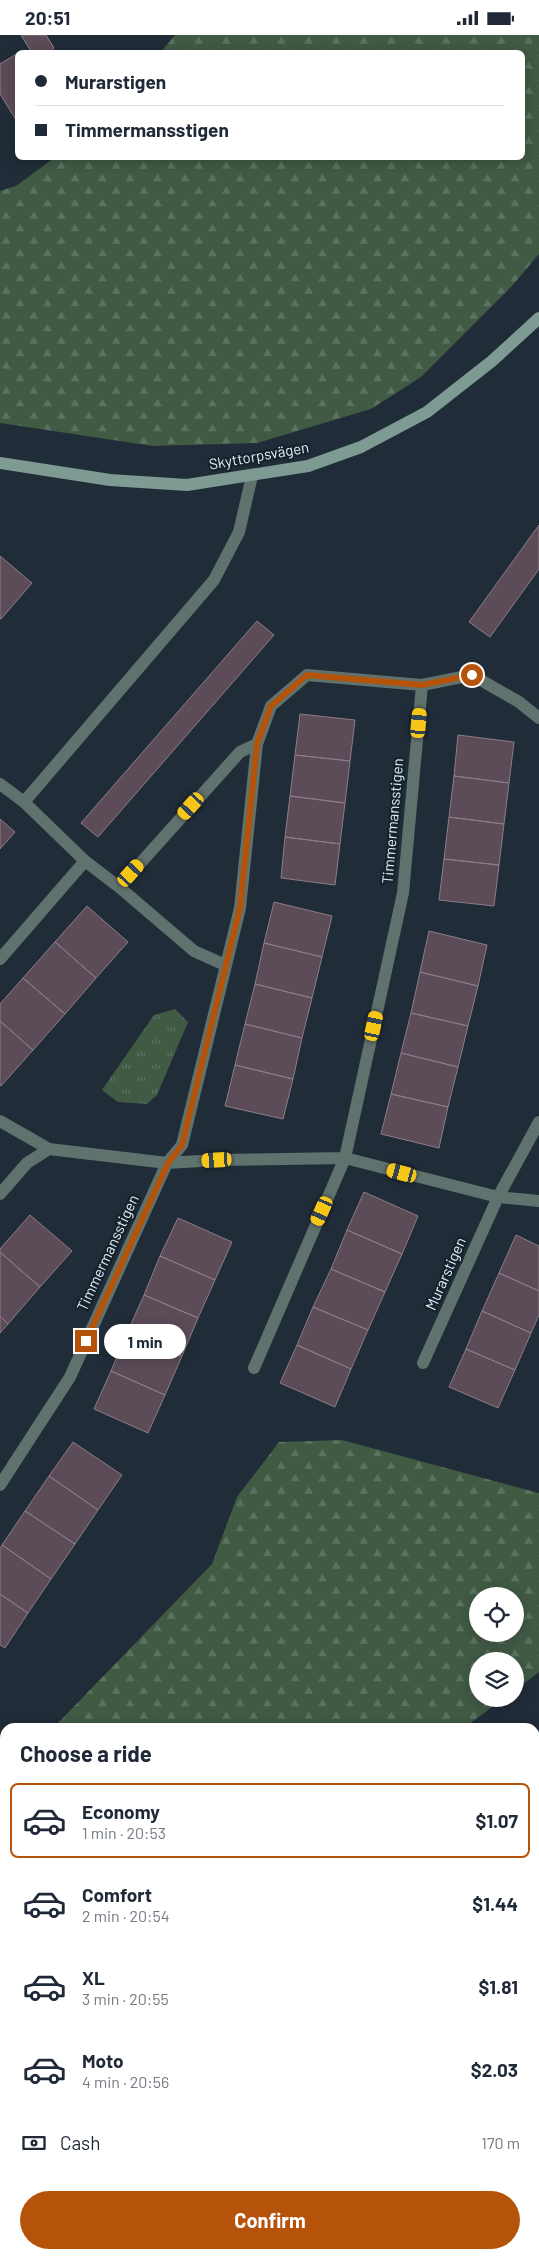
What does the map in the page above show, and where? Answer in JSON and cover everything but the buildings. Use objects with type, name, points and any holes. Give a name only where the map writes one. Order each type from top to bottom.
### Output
[{"type":"street","name":"Skyttorpsvägen","points":[[0,463],[110,480],[187,485],[308,466],[361,447],[427,412],[492,361],[539,318]]},
{"type":"street","points":[[24,802],[214,580],[239,532],[252,476]]},
{"type":"street","name":"Timmermansstigen","points":[[0,1485],[70,1377],[168,1163],[182,1145],[240,908],[257,744],[271,706],[307,675],[422,685],[402,893],[345,1158],[254,1368]]},
{"type":"street","points":[[422,685],[472,675],[519,702],[539,718]]},
{"type":"street","points":[[119,887],[240,752],[257,744]]},
{"type":"street","points":[[0,783],[24,802],[85,861],[119,887],[194,951],[225,965]]},
{"type":"street","points":[[0,959],[85,861]]},
{"type":"street","points":[[0,1121],[49,1149],[168,1163],[217,1160],[345,1158],[498,1197],[539,1201]]},
{"type":"street","name":"Murarstigen","points":[[423,1363],[498,1197],[539,1122]]},
{"type":"street","points":[[0,1194],[27,1163],[49,1149]]},
{"type":"green space","points":[[175,35],[539,35],[539,254],[512,286],[421,377],[371,409],[257,443],[153,446],[0,423],[0,191],[16,186],[51,160],[525,160],[525,50],[163,50]]},
{"type":"green space","points":[[175,1009],[188,1022],[157,1095],[147,1104],[118,1102],[102,1090],[154,1015]]},
{"type":"green space","points":[[342,1440],[539,1493],[539,1672],[524,1683],[524,1652],[469,1652],[469,1707],[492,1707],[470,1723],[58,1723],[212,1564],[237,1497],[279,1442]]},
{"type":"route","points":[[86,1341],[168,1163],[182,1145],[240,908],[257,744],[271,706],[307,675],[422,685],[472,675]]}]
